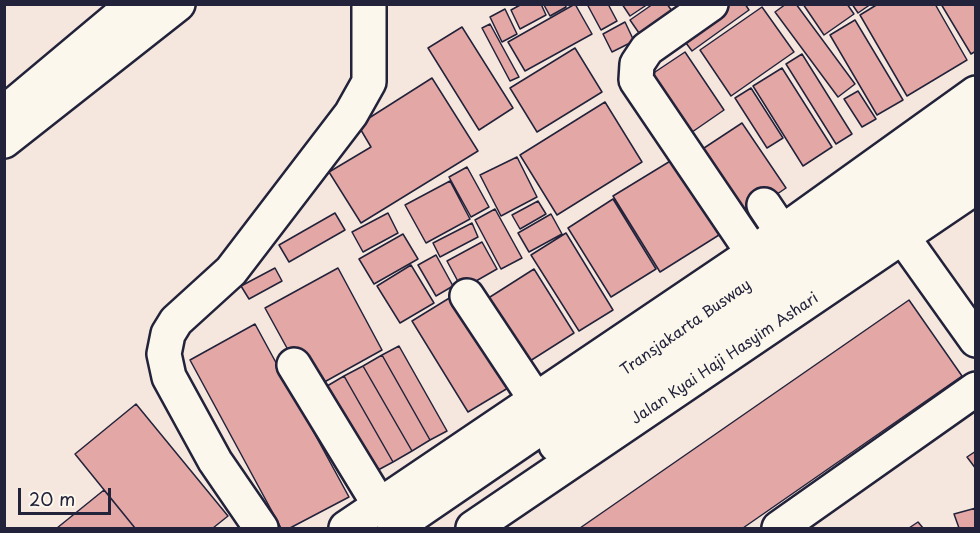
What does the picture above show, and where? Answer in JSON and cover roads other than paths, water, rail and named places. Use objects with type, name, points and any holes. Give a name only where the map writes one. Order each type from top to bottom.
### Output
[{"type":"main road","points":[[7,126],[134,4]]},
{"type":"main road","points":[[7,126],[178,4]]},
{"type":"main road","points":[[255,526],[209,451],[169,377],[164,354],[168,334],[176,321],[231,271],[351,114],[369,82],[369,4]]},
{"type":"main road","points":[[711,4],[647,49],[637,64],[636,80],[753,253]]},
{"type":"main road","points":[[346,528],[387,517],[536,400],[753,253],[975,93]]},
{"type":"main road","name":"Transjakarta Busway","points":[[387,517],[745,288],[975,123]]},
{"type":"main road","name":"Transjakarta Busway","points":[[431,528],[648,384],[975,153]]},
{"type":"main road","name":"Jalan Kyai Haji Hasyim Ashari","points":[[473,528],[904,238],[975,187]]},
{"type":"main road","points":[[764,205],[782,232]]},
{"type":"main road","points":[[904,238],[975,340]]},
{"type":"main road","points":[[467,296],[536,400]]},
{"type":"main road","points":[[294,365],[387,517]]},
{"type":"main road","points":[[779,528],[975,389]]}]
